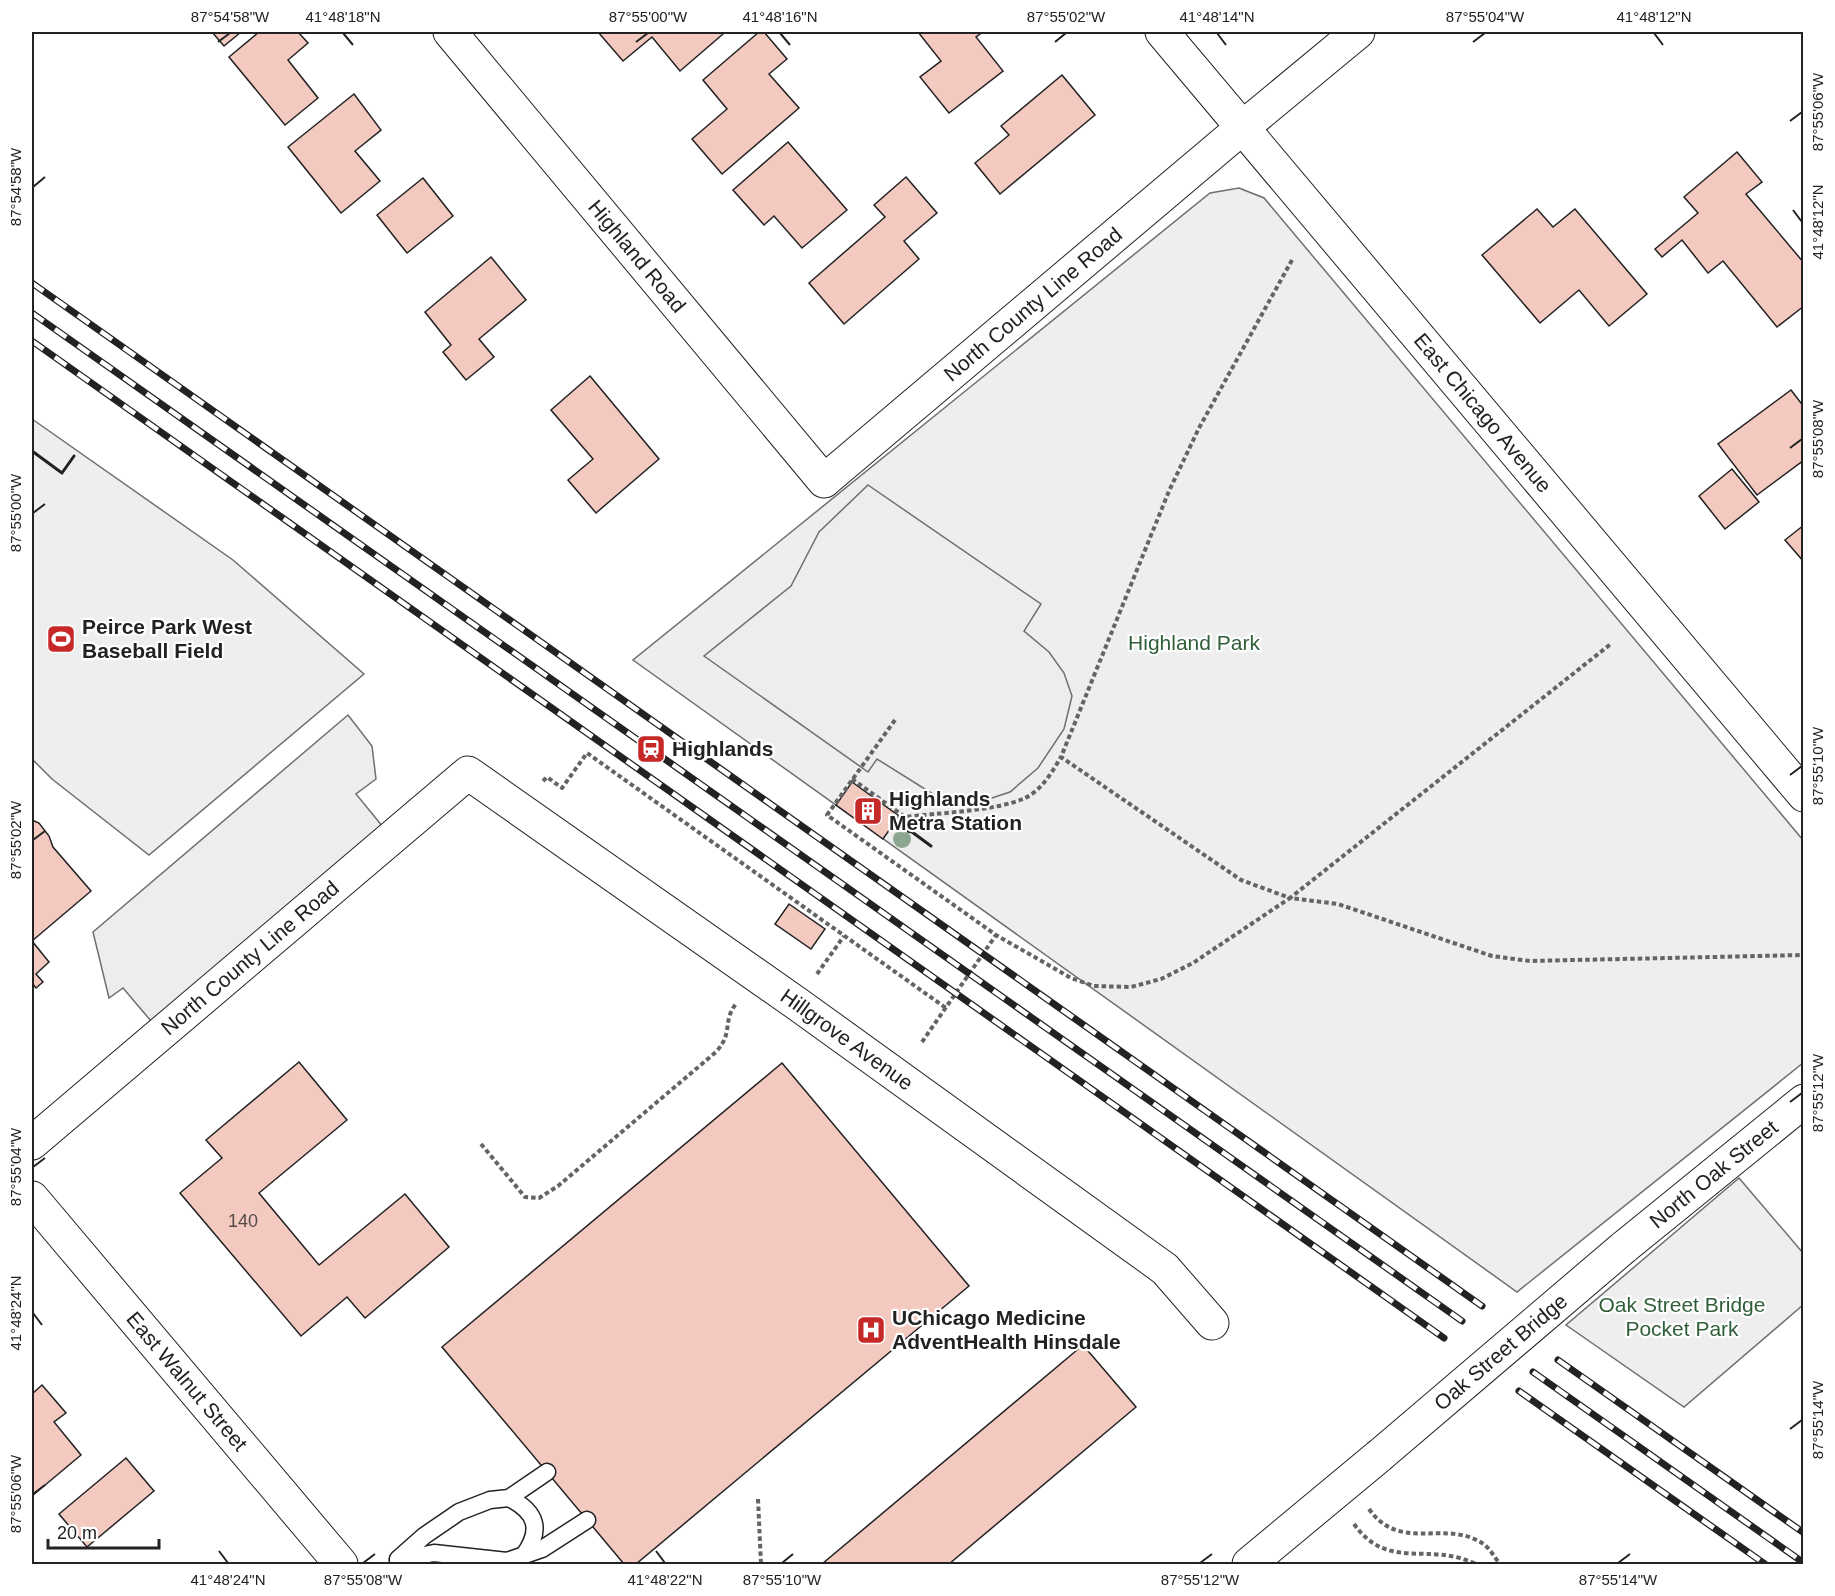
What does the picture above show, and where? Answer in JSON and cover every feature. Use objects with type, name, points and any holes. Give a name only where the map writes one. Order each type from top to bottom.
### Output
[{"type":"street","name":"Highland Road","points":[[450,32],[824,481]]},
{"type":"street","name":"East Chicago Avenue","points":[[1162,32],[1803,795]]},
{"type":"street","name":"North County Line Road","points":[[824,481],[1358,32]]},
{"type":"street","name":"North County Line Road","points":[[32,1143],[468,773]]},
{"type":"street","name":"Hillgrove Avenue","points":[[468,773],[796,1003],[1165,1269],[1212,1323]]},
{"type":"street","name":"North Oak Street","points":[[1623,1248],[1803,1101]]},
{"type":"street","name":"East Walnut Street","points":[[32,1198],[341,1564]]},
{"type":"street","name":"Oak Street Bridge","points":[[1253,1563],[1623,1248]]},
{"type":"lane","points":[[394,1562],[424,1536],[459,1512],[490,1500],[509,1498],[547,1472]]},
{"type":"lane","points":[[509,1498],[529,1512],[536,1526],[535,1540],[524,1555]]},
{"type":"lane","points":[[394,1562],[434,1554],[507,1560],[542,1549],[586,1520]]},
{"type":"path","points":[[852,779],[905,817],[1001,805],[1026,798],[1048,779],[1061,756],[1169,491],[1198,428],[1292,260]]},
{"type":"path","points":[[894,720],[827,815],[996,935],[1071,978],[1094,986],[1131,987],[1161,979],[1193,963],[1290,898],[1612,643]]},
{"type":"path","points":[[536,788],[547,777],[562,788],[587,753],[946,1008]]},
{"type":"path","points":[[1061,756],[1241,880],[1290,898],[1338,904],[1492,956],[1530,961],[1803,955]]},
{"type":"path","points":[[922,1042],[996,935]]},
{"type":"path","points":[[817,974],[844,936]]},
{"type":"path","points":[[481,1144],[525,1197],[539,1198],[558,1185],[716,1052],[727,1039],[731,1010],[738,1001]]},
{"type":"path","points":[[758,1499],[761,1564]]},
{"type":"path","points":[[1369,1508],[1389,1528],[1405,1533],[1446,1533],[1483,1543],[1500,1564]]},
{"type":"path","points":[[1354,1524],[1377,1548],[1393,1552],[1455,1556],[1476,1564]]},
{"type":"green space","name":"Highland Park","points":[[1239,188],[1264,198],[1803,840],[1803,1063],[1517,1292],[633,660],[1210,193]]},
{"type":"green space","points":[[32,419],[233,560],[364,674],[149,855],[52,779],[32,759]]},
{"type":"green space","name":"Oak Street Bridge Pocket Park","points":[[1739,1178],[1803,1253],[1803,1305],[1684,1407],[1566,1325]]},
{"type":"shaded area","points":[[868,485],[1041,604],[1024,631],[1049,652],[1064,673],[1072,696],[1064,729],[1038,768],[1010,792],[992,798],[964,799],[952,806],[877,759],[868,772],[704,656],[791,586],[819,532]]},
{"type":"shaded area","points":[[348,715],[372,746],[376,779],[356,794],[383,827],[151,1021],[123,988],[109,998],[93,932]]},
{"type":"building","points":[[212,32],[241,32],[224,46]]},
{"type":"building","points":[[259,32],[298,32],[308,43],[288,60],[318,98],[285,125],[229,57]]},
{"type":"building","points":[[598,32],[721,32],[723,34],[680,71],[652,37],[623,61]]},
{"type":"building","points":[[759,32],[764,32],[787,59],[769,74],[799,108],[722,174],[692,139],[727,109],[703,80]]},
{"type":"building","points":[[918,32],[983,32],[976,37],[1003,71],[949,113],[920,77],[941,61]]},
{"type":"building","points":[[1062,75],[1095,115],[1000,194],[975,163],[1009,135],[1001,126]]},
{"type":"building","points":[[354,94],[381,130],[355,151],[380,181],[341,213],[288,147]]},
{"type":"building","points":[[788,142],[847,210],[802,248],[774,216],[764,225],[733,190]]},
{"type":"building","points":[[1737,152],[1762,182],[1746,194],[1804,263],[1804,306],[1777,327],[1723,261],[1708,273],[1682,240],[1662,257],[1655,249],[1698,213],[1684,197]]},
{"type":"building","points":[[906,177],[937,213],[904,241],[919,259],[844,324],[809,283],[885,217],[874,205]]},
{"type":"building","points":[[423,178],[453,216],[407,253],[377,215]]},
{"type":"building","points":[[1537,209],[1553,227],[1575,209],[1647,294],[1609,326],[1579,290],[1540,323],[1482,255]]},
{"type":"building","points":[[491,257],[526,300],[479,339],[494,357],[466,380],[443,352],[451,345],[425,312]]},
{"type":"building","points":[[590,376],[659,459],[596,513],[568,480],[593,459],[551,410]]},
{"type":"building","points":[[1791,390],[1804,407],[1804,460],[1757,495],[1718,444]]},
{"type":"building","points":[[1732,469],[1759,502],[1725,529],[1699,496]]},
{"type":"building","points":[[1804,525],[1804,562],[1785,540]]},
{"type":"building","name":"Highlands Metra Station","points":[[852,782],[899,816],[883,839],[836,805]]},
{"type":"building","points":[[32,820],[39,823],[49,836],[53,847],[91,891],[32,941]]},
{"type":"building","points":[[789,904],[825,929],[811,949],[775,924]]},
{"type":"building","points":[[32,941],[49,962],[36,974],[43,982],[36,988],[32,983]]},
{"type":"building","points":[[299,1062],[347,1120],[259,1193],[319,1265],[405,1194],[449,1247],[365,1318],[347,1297],[301,1336],[180,1193],[222,1158],[206,1140]]},
{"type":"building","points":[[782,1063],[969,1286],[636,1564],[624,1564],[442,1347]]},
{"type":"building","points":[[1083,1345],[1136,1407],[949,1564],[822,1564]]},
{"type":"building","points":[[42,1385],[66,1413],[54,1422],[81,1455],[32,1496],[32,1394]]},
{"type":"building","points":[[126,1458],[154,1491],[87,1547],[59,1514]]},
{"type":"railway","points":[[32,283],[1482,1306]]},
{"type":"railway","points":[[32,313],[1462,1321]]},
{"type":"railway","points":[[32,341],[1444,1338]]},
{"type":"railway","points":[[1558,1360],[1804,1533]]},
{"type":"railway","points":[[1533,1372],[1804,1563]]},
{"type":"railway","points":[[1519,1391],[1765,1564]]},
{"type":"wall","points":[[32,451],[62,473],[74,456]]},
{"type":"wall","points":[[891,828],[912,832],[931,846]]},
{"type":"place","name":"Peirce Park West Baseball Field","points":[[61,639]]},
{"type":"place","name":"Highlands","points":[[651,749]]},
{"type":"place","name":"Highlands Metra Station","points":[[868,811]]},
{"type":"place","name":"UChicago Medicine AdventHealth Hinsdale","points":[[871,1330]]}]
